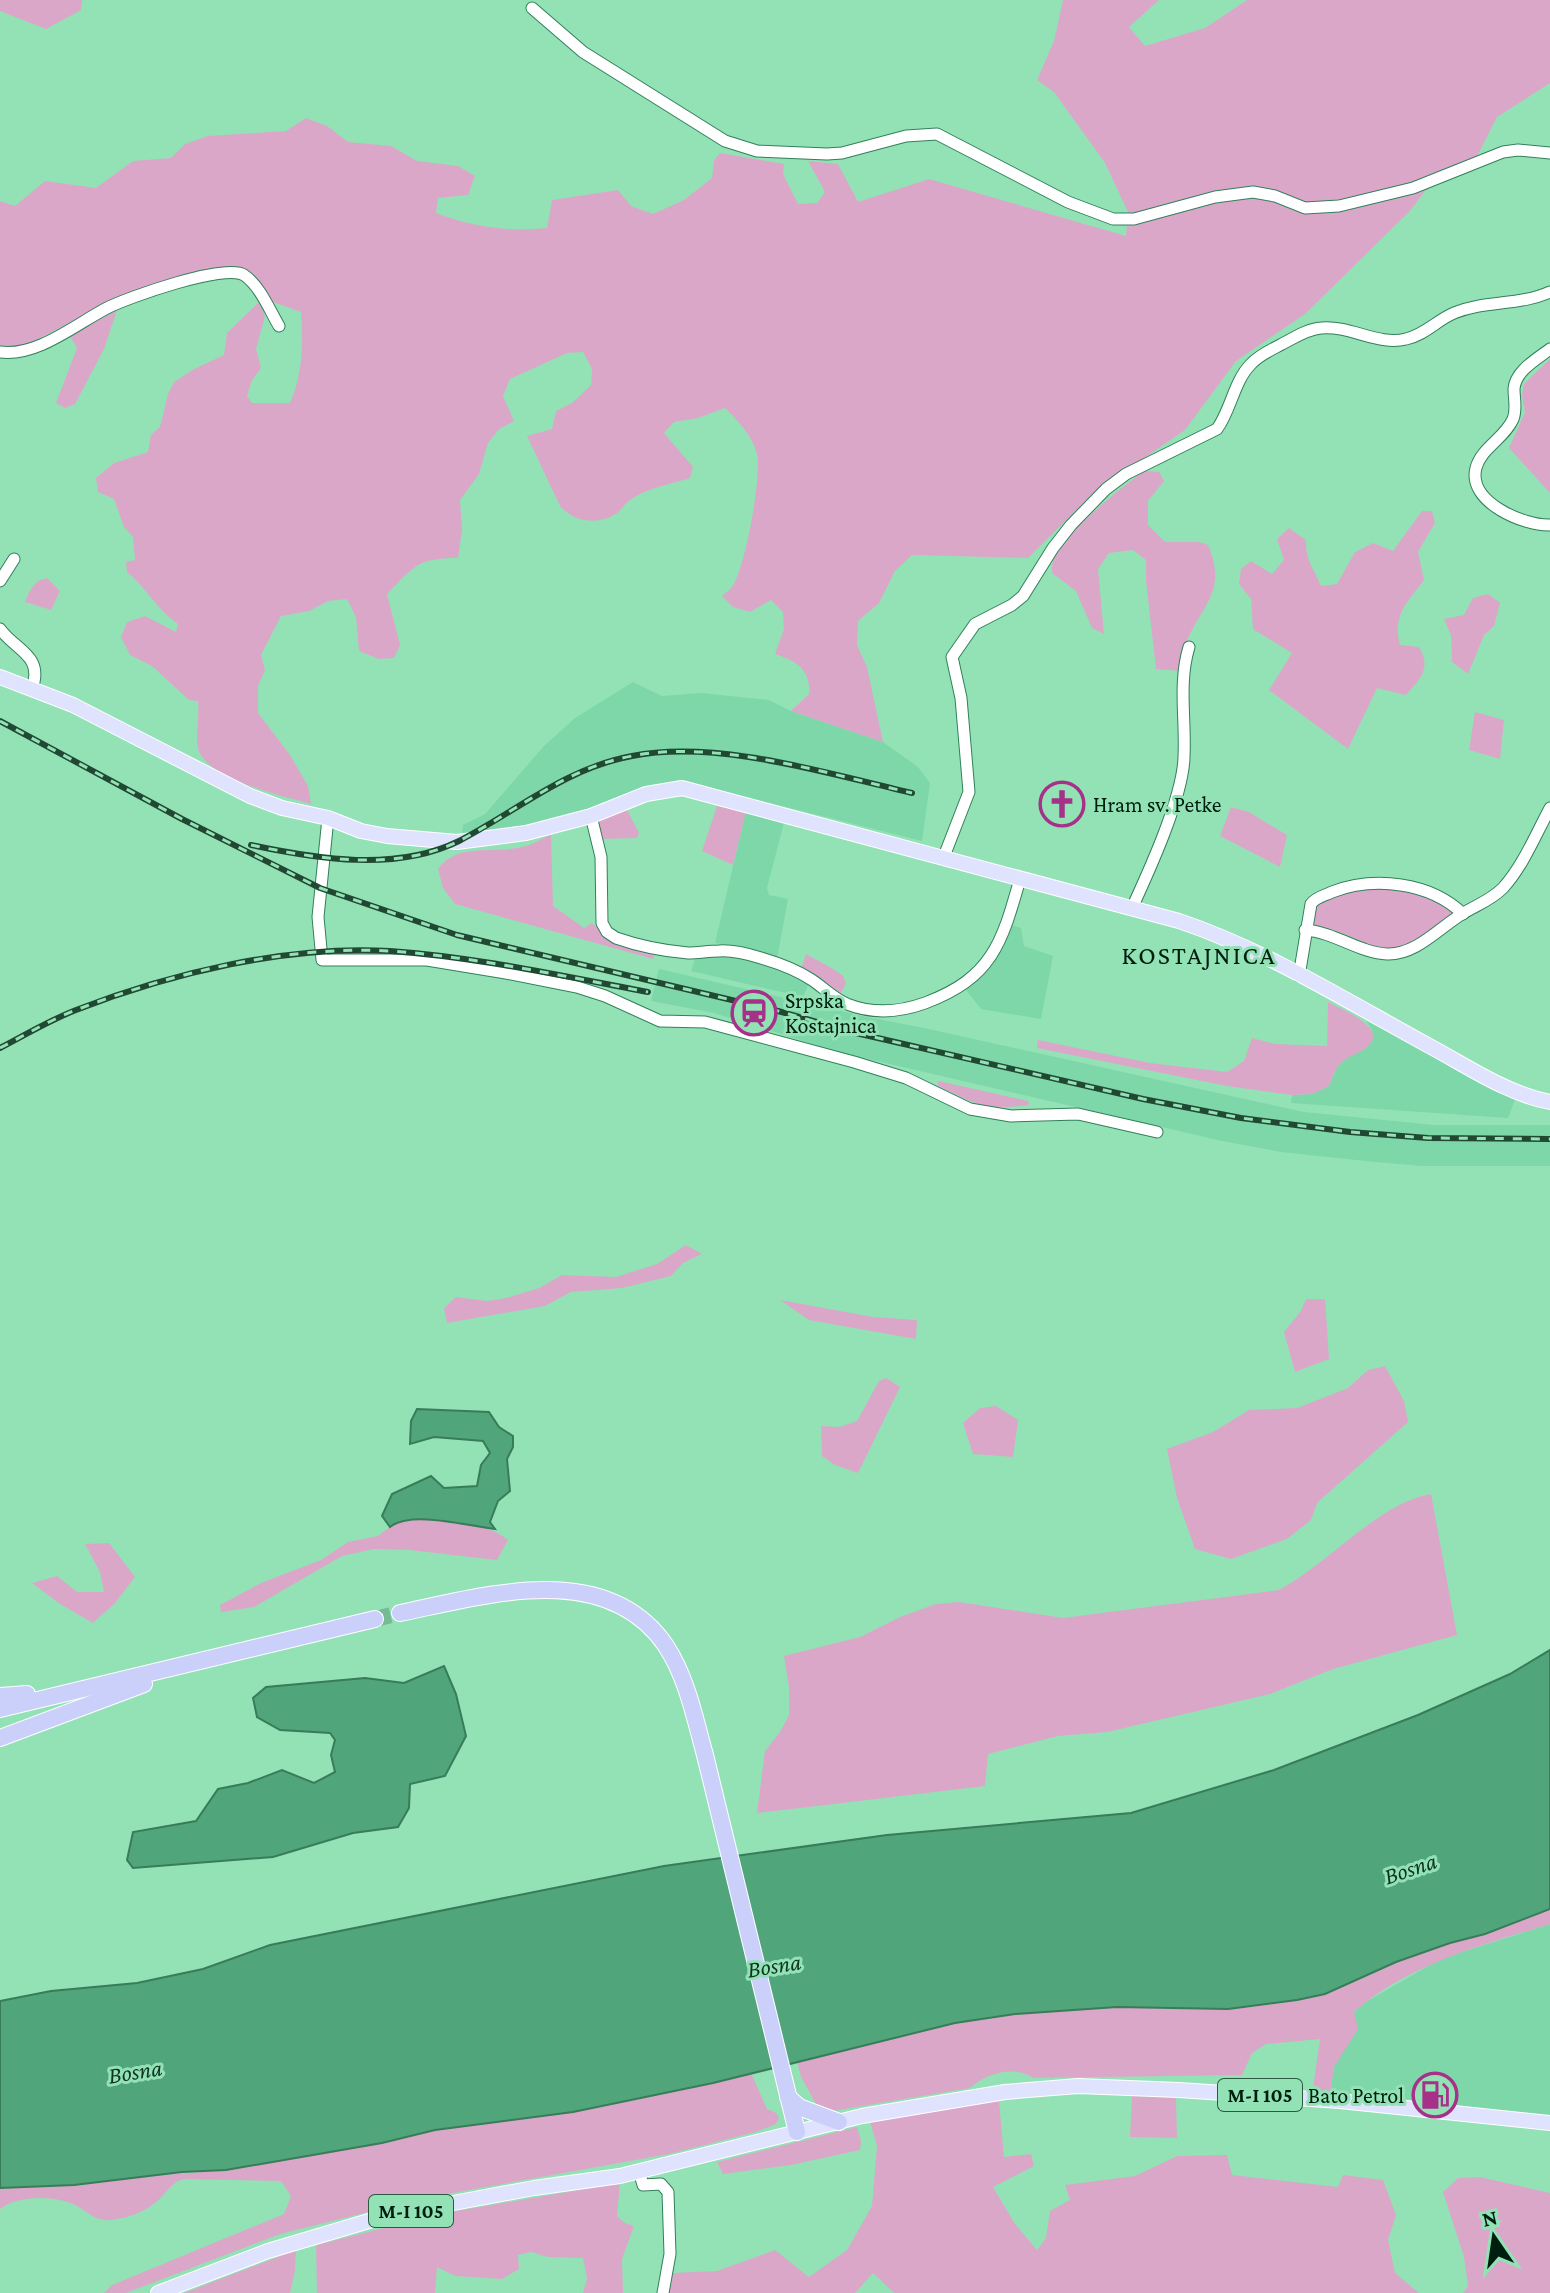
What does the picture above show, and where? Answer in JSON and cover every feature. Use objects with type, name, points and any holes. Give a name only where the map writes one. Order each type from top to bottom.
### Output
[{"type":"highway","points":[[400,1613],[514,1590],[544,1588],[573,1592],[619,1606],[648,1625],[666,1647],[688,1695],[705,1755],[797,2132]]},
{"type":"highway","points":[[0,1709],[375,1619]]},
{"type":"highway","points":[[0,1738],[219,1658]]},
{"type":"highway","points":[[0,1696],[96,1686]]},
{"type":"highway","points":[[787,2096],[799,2107],[839,2122]]},
{"type":"main road","points":[[0,677],[73,705],[250,796],[374,834],[457,842],[526,833],[591,816],[646,794],[682,788],[1132,908],[1219,934],[1502,1086],[1550,1102]]},
{"type":"main road","name":"M-I 105","points":[[158,2293],[268,2251],[389,2215],[639,2171],[839,2122],[1005,2092],[1078,2086],[1179,2090],[1340,2101],[1550,2123]]},
{"type":"street","points":[[532,8],[583,52],[725,141],[740,147],[757,151],[842,153],[906,136],[937,134],[1068,202],[1113,219],[1134,219],[1177,206],[1245,192],[1265,193],[1305,208],[1339,206],[1413,188],[1503,152],[1550,153]]},
{"type":"street","points":[[0,352],[33,347],[126,300],[213,273],[230,271],[239,272],[254,283],[279,326]]},
{"type":"street","points":[[943,859],[967,801],[969,778],[961,698],[952,657],[975,624],[1023,596],[1053,548],[1106,489],[1126,474],[1217,429],[1225,419],[1250,364],[1306,331],[1333,328],[1389,340],[1404,340],[1456,312],[1518,302],[1550,292]]},
{"type":"street","points":[[1550,349],[1520,374],[1514,385],[1512,422],[1481,457],[1475,477],[1479,488],[1503,513],[1523,522],[1550,525]]},
{"type":"street","points":[[0,581],[14,559]]},
{"type":"street","points":[[0,629],[31,659],[36,677],[32,689]]},
{"type":"street","points":[[1132,908],[1165,827],[1184,760],[1183,685],[1184,663],[1189,647]]},
{"type":"street","points":[[1305,930],[1317,931],[1381,954],[1393,954],[1425,941],[1463,914],[1485,903],[1503,887],[1550,808]]},
{"type":"street","points":[[591,816],[601,857],[602,923],[607,932],[616,938],[691,953],[723,950],[761,958],[812,980],[847,1004],[868,1010],[894,1011],[914,1006],[951,993],[967,983],[989,959],[1003,933],[1020,879]]},
{"type":"street","points":[[328,818],[318,917],[322,960],[427,960],[563,984],[605,996],[660,1021],[705,1022],[854,1062],[906,1078],[970,1109],[1011,1116],[1078,1114],[1157,1132]]},
{"type":"street","points":[[1299,976],[1308,909],[1315,899],[1349,886],[1393,884],[1448,899],[1463,914]]},
{"type":"street","points":[[639,2171],[643,2185],[661,2184],[668,2192],[670,2254],[663,2293]]},
{"type":"shaded area","points":[[0,0],[82,0],[81,10],[46,29],[0,11]]},
{"type":"shaded area","points":[[1063,0],[1159,0],[1129,27],[1145,46],[1205,28],[1247,0],[1550,0],[1550,83],[1497,117],[1472,166],[1437,175],[1410,211],[1305,314],[1236,361],[1185,430],[1096,491],[1028,558],[912,555],[895,571],[879,603],[858,621],[857,645],[867,667],[883,742],[791,711],[809,694],[809,686],[801,668],[775,654],[784,629],[783,612],[771,600],[750,612],[733,607],[722,596],[732,587],[742,562],[755,501],[758,465],[752,441],[725,408],[698,418],[674,422],[664,433],[693,467],[690,478],[644,492],[628,501],[617,513],[602,520],[579,519],[560,506],[527,436],[552,429],[556,411],[572,403],[591,385],[592,369],[583,352],[567,353],[510,379],[503,396],[514,421],[499,429],[488,443],[479,474],[460,500],[462,530],[458,558],[425,562],[387,594],[400,645],[394,658],[379,659],[359,651],[356,617],[347,599],[328,601],[309,611],[281,616],[261,655],[265,670],[258,686],[258,713],[290,755],[308,786],[311,804],[249,785],[217,770],[206,761],[198,746],[198,701],[189,700],[152,666],[130,655],[121,637],[127,622],[145,616],[176,632],[178,624],[127,572],[126,562],[135,560],[133,537],[124,527],[114,499],[98,492],[96,478],[114,463],[148,452],[151,435],[160,427],[174,382],[224,355],[227,333],[259,302],[265,316],[256,349],[261,368],[252,380],[247,396],[252,403],[290,403],[301,358],[301,312],[273,302],[252,273],[239,268],[220,267],[133,291],[24,346],[0,347],[0,201],[15,206],[45,181],[96,188],[133,161],[171,158],[185,144],[208,136],[286,131],[306,118],[327,126],[348,142],[391,146],[417,161],[458,166],[475,176],[468,195],[438,198],[436,213],[491,227],[547,228],[552,200],[618,190],[631,206],[653,214],[684,200],[712,178],[714,160],[720,153],[784,164],[783,174],[798,204],[817,203],[825,192],[808,161],[838,164],[858,202],[929,179],[1126,236],[1128,212],[1105,163],[1054,92],[1037,80],[1054,41]]},
{"type":"shaded area","points":[[117,310],[104,349],[75,404],[65,408],[56,403],[77,348],[69,334]]},
{"type":"shaded area","points":[[1550,359],[1550,493],[1509,448],[1525,412],[1524,384]]},
{"type":"shaded area","points":[[1144,471],[1159,472],[1164,481],[1148,501],[1148,525],[1165,542],[1208,545],[1214,562],[1214,588],[1185,646],[1180,671],[1156,669],[1146,560],[1133,550],[1109,553],[1098,569],[1104,634],[1092,628],[1076,591],[1052,573],[1055,556],[1072,533]]},
{"type":"shaded area","points":[[1422,511],[1432,511],[1435,523],[1418,552],[1424,580],[1403,610],[1398,635],[1400,645],[1419,647],[1423,654],[1423,673],[1406,695],[1377,688],[1348,749],[1269,690],[1292,653],[1253,629],[1251,599],[1239,584],[1241,569],[1251,561],[1272,574],[1284,560],[1277,539],[1289,528],[1306,540],[1309,559],[1321,586],[1337,584],[1355,552],[1373,543],[1393,551]]},
{"type":"shaded area","points":[[47,578],[60,591],[51,610],[25,602],[35,584]]},
{"type":"shaded area","points":[[1488,594],[1500,603],[1494,626],[1484,635],[1468,674],[1452,662],[1451,635],[1444,619],[1464,615],[1473,598]]},
{"type":"shaded area","points":[[633,682],[662,696],[701,693],[769,700],[791,711],[883,742],[918,767],[930,783],[922,841],[698,785],[675,782],[551,822],[462,834],[463,825],[485,814],[544,746],[575,718]]},
{"type":"shaded area","points":[[1475,712],[1504,720],[1500,759],[1469,750]]},
{"type":"shaded area","points":[[717,806],[746,811],[733,865],[702,851]]},
{"type":"shaded area","points":[[1231,807],[1249,812],[1287,835],[1280,867],[1220,836]]},
{"type":"shaded area","points":[[627,810],[639,833],[637,838],[600,839],[597,821]]},
{"type":"shaded area","points":[[746,811],[785,819],[767,888],[769,895],[788,899],[777,959],[742,946],[715,943]]},
{"type":"shaded area","points":[[551,834],[553,906],[584,928],[592,923],[613,942],[655,954],[653,959],[455,904],[443,888],[438,869],[455,855],[522,847]]},
{"type":"shaded area","points":[[1366,888],[1422,896],[1453,913],[1420,939],[1402,947],[1375,947],[1334,930],[1309,925],[1317,903],[1350,890]]},
{"type":"shaded area","points":[[1011,925],[1021,928],[1024,946],[1053,956],[1041,1019],[981,1009],[966,990],[988,966]]},
{"type":"shaded area","points":[[715,953],[759,960],[809,983],[803,997],[691,971],[696,956]]},
{"type":"shaded area","points":[[806,954],[843,976],[846,983],[841,993],[801,969]]},
{"type":"shaded area","points":[[659,969],[1304,1112],[1434,1125],[1550,1125],[1550,1166],[1422,1166],[1281,1152],[1222,1141],[838,1052],[714,1013],[651,1001]]},
{"type":"shaded area","points":[[1328,1002],[1354,1015],[1370,1028],[1373,1035],[1371,1043],[1339,1065],[1329,1086],[1312,1094],[1292,1095],[1227,1086],[1037,1048],[1038,1040],[1150,1063],[1227,1072],[1244,1061],[1252,1038],[1275,1044],[1327,1046]]},
{"type":"shaded area","points":[[1366,1021],[1516,1097],[1508,1118],[1291,1103],[1292,1095],[1312,1094],[1329,1086],[1337,1067],[1347,1057],[1365,1049],[1372,1030]]},
{"type":"shaded area","points":[[938,1081],[1028,1101],[1029,1105],[1002,1107],[981,1104],[938,1086]]},
{"type":"shaded area","points":[[686,1245],[702,1254],[683,1263],[671,1276],[622,1288],[571,1292],[545,1306],[447,1323],[444,1308],[456,1297],[487,1301],[506,1298],[539,1288],[562,1275],[616,1277],[657,1264]]},
{"type":"shaded area","points":[[1306,1299],[1325,1299],[1329,1359],[1295,1372],[1284,1332],[1301,1311]]},
{"type":"shaded area","points":[[780,1300],[873,1317],[917,1320],[916,1339],[809,1320]]},
{"type":"shaded area","points":[[1385,1366],[1404,1401],[1408,1422],[1317,1503],[1311,1520],[1287,1539],[1231,1559],[1195,1549],[1177,1498],[1167,1449],[1213,1432],[1249,1410],[1297,1408],[1348,1388],[1368,1370]]},
{"type":"shaded area","points":[[886,1378],[900,1387],[858,1473],[835,1465],[822,1456],[821,1426],[839,1427],[857,1421],[879,1381]]},
{"type":"shaded area","points":[[996,1406],[1018,1420],[1013,1457],[973,1454],[963,1423],[980,1408]]},
{"type":"shaded area","points":[[1431,1494],[1457,1635],[1333,1669],[1270,1694],[1107,1732],[1058,1736],[988,1754],[985,1786],[757,1813],[765,1751],[789,1715],[784,1656],[860,1637],[900,1617],[936,1604],[959,1602],[1063,1618],[1279,1590],[1373,1521],[1412,1499]]},
{"type":"shaded area","points":[[399,1520],[471,1524],[508,1540],[497,1560],[374,1549],[342,1556],[254,1607],[221,1612],[220,1605],[261,1583],[321,1560],[348,1542],[378,1536]]},
{"type":"shaded area","points":[[109,1543],[135,1577],[115,1603],[93,1623],[32,1583],[57,1576],[77,1592],[104,1592],[100,1572],[85,1544]]},
{"type":"shaded area","points":[[1550,1909],[1550,1924],[1473,1948],[1422,1969],[1375,1995],[1354,2012],[1358,2029],[1334,2067],[1330,2094],[1313,2088],[1320,2039],[1266,2044],[1252,2053],[1242,2075],[1033,2078],[1009,2071],[984,2078],[970,2088],[821,2113],[801,2077],[797,2061],[955,2023],[1015,2014],[1117,2007],[1228,2009],[1363,1978],[1396,1962],[1485,1934]]},
{"type":"shaded area","points":[[1550,1924],[1550,2116],[1330,2094],[1334,2067],[1344,2047],[1354,2012],[1366,2002],[1440,1959]]},
{"type":"shaded area","points":[[751,2073],[767,2109],[779,2118],[776,2124],[756,2132],[669,2154],[425,2198],[280,2234],[126,2293],[104,2293],[112,2285],[284,2214],[291,2196],[281,2181],[184,2179],[175,2183],[146,2209],[117,2219],[102,2220],[68,2202],[48,2198],[17,2201],[0,2209],[0,2188],[226,2170],[382,2143],[435,2130],[573,2112]]},
{"type":"shaded area","points":[[1132,2096],[1176,2098],[1177,2138],[1130,2137]]},
{"type":"shaded area","points":[[999,2101],[1004,2157],[1031,2154],[1034,2166],[993,2187],[1015,2224],[1037,2250],[1046,2238],[1050,2211],[1070,2200],[1065,2185],[1135,2176],[1177,2156],[1227,2155],[1232,2175],[1338,2187],[1343,2175],[1383,2180],[1396,2215],[1388,2240],[1395,2273],[1419,2293],[894,2293],[873,2273],[855,2293],[669,2293],[672,2273],[717,2271],[775,2250],[809,2277],[847,2250],[872,2206],[877,2146],[870,2121]]},
{"type":"shaded area","points":[[857,2127],[860,2150],[791,2165],[723,2174],[717,2162]]},
{"type":"shaded area","points":[[1480,2177],[1550,2193],[1550,2293],[1463,2293],[1468,2286],[1464,2257],[1443,2192],[1458,2178]]},
{"type":"shaded area","points":[[620,2183],[617,2216],[634,2226],[622,2259],[623,2293],[583,2293],[587,2278],[583,2258],[548,2257],[531,2252],[518,2255],[519,2269],[502,2279],[455,2276],[437,2267],[435,2293],[317,2293],[316,2245],[439,2214]]},
{"type":"shaded area","points":[[296,2250],[290,2293],[184,2293]]},
{"type":"water","points":[[417,1409],[489,1412],[499,1427],[513,1436],[513,1447],[507,1459],[510,1491],[498,1501],[490,1522],[495,1529],[425,1519],[399,1522],[390,1527],[382,1516],[392,1494],[431,1476],[444,1488],[477,1486],[481,1465],[490,1453],[483,1441],[434,1437],[410,1444],[411,1421]]},
{"type":"water","name":"Bosna","points":[[1550,1650],[1550,1909],[1485,1934],[1396,1962],[1325,1994],[1228,2009],[1117,2007],[1015,2014],[955,2023],[713,2083],[573,2112],[435,2130],[382,2143],[226,2170],[74,2185],[0,2188],[0,2001],[51,1991],[137,1983],[203,1969],[270,1945],[664,1866],[887,1835],[1131,1813],[1274,1770],[1418,1715],[1510,1674]]},
{"type":"water","points":[[444,1666],[456,1694],[466,1736],[445,1776],[410,1784],[409,1808],[398,1827],[353,1833],[273,1857],[133,1868],[127,1860],[133,1832],[196,1821],[218,1789],[248,1783],[282,1770],[314,1783],[335,1772],[331,1755],[335,1740],[330,1733],[280,1730],[257,1717],[253,1698],[266,1687],[365,1678],[404,1683]]},
{"type":"tunnel","points":[[375,1619],[400,1613]]},
{"type":"railway","points":[[0,721],[182,819],[320,888],[457,935],[778,1011],[856,1033],[1143,1099],[1241,1118],[1428,1138],[1550,1139]]},
{"type":"railway","points":[[251,845],[329,858],[383,860],[409,857],[459,841],[585,770],[632,756],[665,752],[700,752],[773,761],[912,793]]},
{"type":"railway","points":[[0,1048],[66,1014],[151,984],[230,964],[311,952],[351,950],[423,954],[648,992]]},
{"type":"place","name":"Hram sv. Petke","points":[[1062,804]]},
{"type":"place","name":"Srpska Kostajnica","points":[[754,1013]]},
{"type":"place","name":"Bato Petrol","points":[[1435,2095]]},
{"type":"district","name":"KOSTAJNICA","points":[[1199,955]]}]
